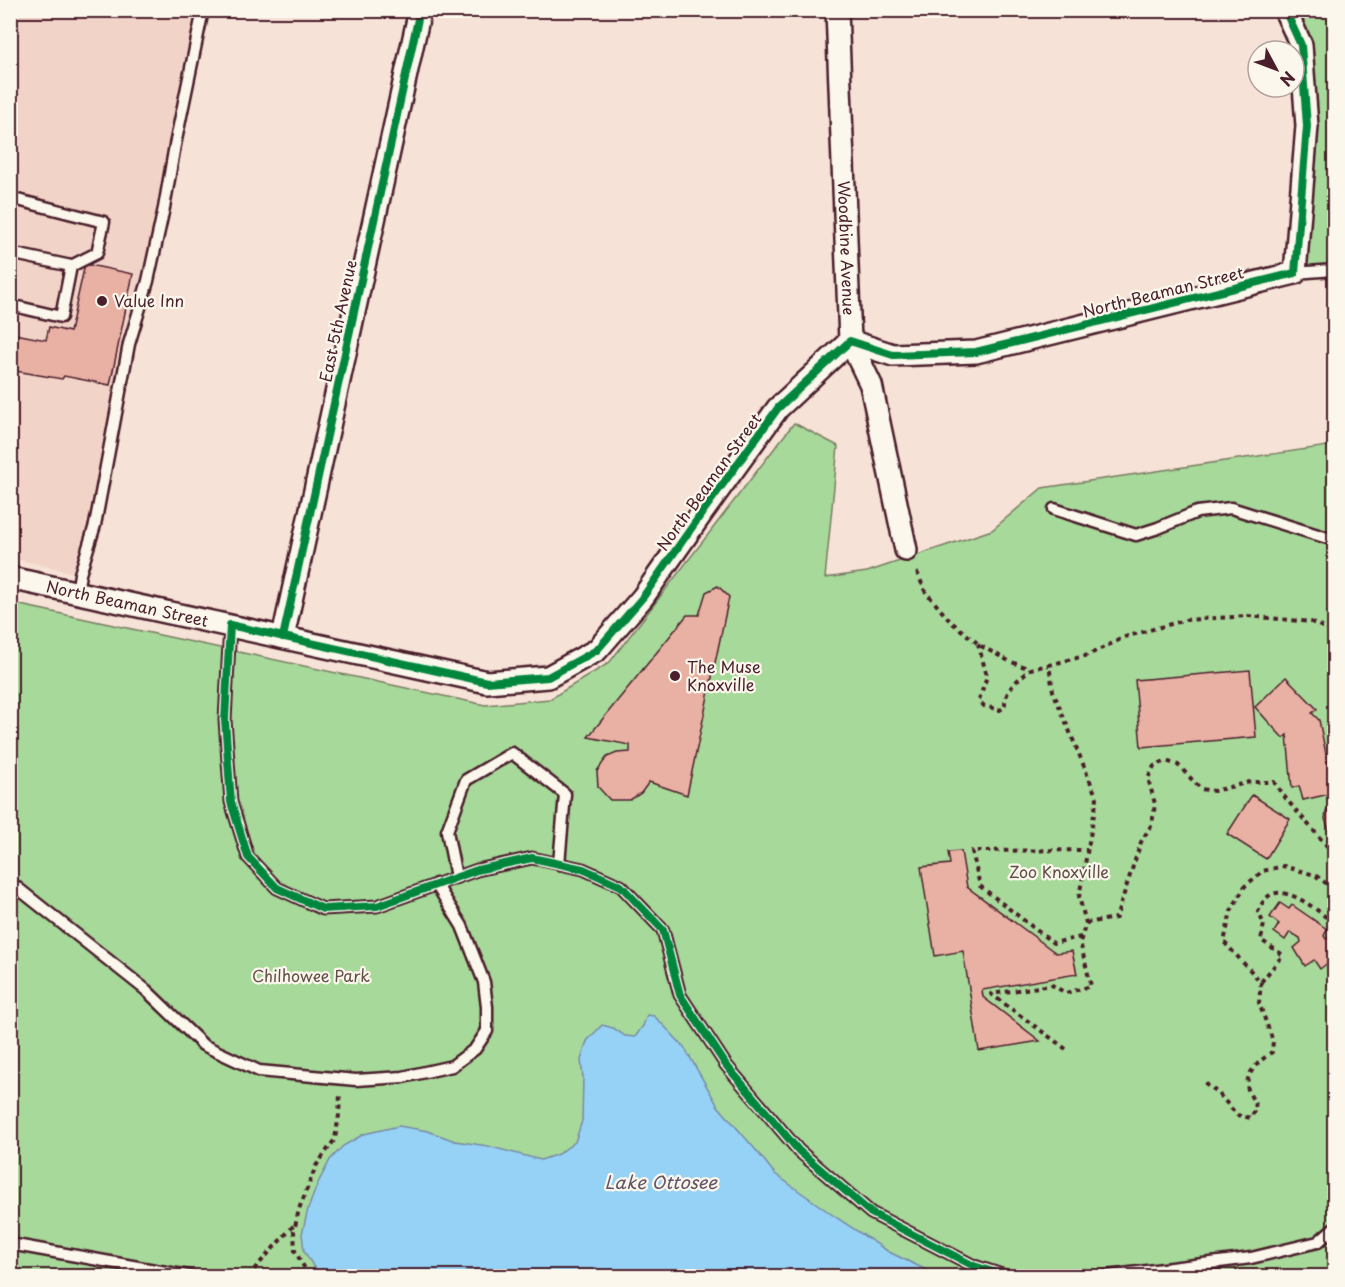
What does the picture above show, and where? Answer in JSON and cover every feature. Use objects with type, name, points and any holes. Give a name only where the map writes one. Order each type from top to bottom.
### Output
[{"type":"street","name":"East 5th Avenue","points":[[283,637],[420,10]]},
{"type":"street","name":"Woodbine Avenue","points":[[837,10],[850,341],[871,385],[906,550]]},
{"type":"street","points":[[1285,10],[1301,45],[1307,126],[1295,273]]},
{"type":"street","name":"North Beaman Street","points":[[10,578],[488,682],[548,677],[597,650],[643,597],[778,408],[850,341],[893,355],[976,352],[1295,273]]},
{"type":"lane","points":[[77,592],[95,525],[129,344],[148,281],[165,208],[175,145],[203,10]]},
{"type":"lane","points":[[10,198],[104,222],[97,253],[71,266],[10,253]]},
{"type":"lane","points":[[10,305],[61,317],[71,266]]},
{"type":"lane","points":[[1295,273],[1335,270]]},
{"type":"lane","points":[[1054,509],[1136,535],[1197,512],[1231,508],[1335,540]]},
{"type":"lane","points":[[230,626],[225,720],[231,802],[248,858],[277,888],[323,909],[377,906],[477,870],[532,858],[583,869],[621,886],[663,930],[680,995],[726,1065],[800,1150],[871,1212],[974,1266],[1005,1276]]},
{"type":"lane","points":[[456,877],[447,831],[466,780],[512,753],[565,794],[559,864]]},
{"type":"lane","points":[[10,882],[146,990],[203,1045],[259,1071],[356,1080],[403,1077],[452,1066],[475,1048],[487,1031],[484,982],[462,926],[436,884]]},
{"type":"lane","points":[[1107,1276],[1251,1258],[1318,1242],[1335,1228]]},
{"type":"lane","points":[[10,1244],[188,1276]]},
{"type":"path","points":[[917,572],[925,591],[950,621],[978,643],[1009,662],[1030,669]]},
{"type":"path","points":[[978,643],[987,676],[979,700],[984,706],[1000,710],[1005,706],[1009,688],[1030,669],[1088,655],[1125,637],[1185,620],[1248,616],[1311,622],[1335,632]]},
{"type":"path","points":[[1049,665],[1053,691],[1097,798],[1079,897],[1086,923],[1080,942],[1091,986],[1066,993],[1052,985],[991,994],[1066,1049]]},
{"type":"path","points":[[1086,923],[1116,918],[1141,842],[1152,825],[1155,804],[1148,778],[1154,766],[1166,761],[1178,765],[1201,789],[1214,791],[1250,782],[1274,783],[1335,854]]},
{"type":"path","points":[[1081,937],[1053,943],[980,886],[972,851],[1087,850]]},
{"type":"path","points":[[1262,982],[1224,942],[1231,911],[1245,886],[1263,871],[1284,866],[1315,875],[1335,889]]},
{"type":"path","points":[[1204,1083],[1218,1094],[1237,1115],[1251,1118],[1256,1107],[1247,1085],[1250,1073],[1260,1060],[1272,1052],[1273,1041],[1259,1003],[1262,982],[1283,955],[1261,940],[1264,924],[1258,912],[1262,901],[1273,893],[1288,894],[1305,902],[1335,924]]},
{"type":"path","points":[[309,1276],[295,1251],[295,1224],[316,1166],[335,1139],[339,1115],[340,1078]]},
{"type":"path","points":[[248,1276],[295,1224]]},
{"type":"shaded area","points":[[11,11],[204,11],[80,574],[11,558]]},
{"type":"green space","points":[[1285,11],[1334,11],[1334,273],[1295,273],[1307,126],[1302,99],[1306,99],[1306,39],[1290,39]]},
{"type":"green space","points":[[794,423],[838,446],[825,578],[867,572],[992,530],[1042,488],[1334,445],[1334,1276],[11,1276],[11,603],[485,705],[550,699],[609,663]]},
{"type":"water","name":"Lake Ottosee","points":[[647,1015],[654,1016],[684,1047],[718,1106],[775,1174],[889,1252],[939,1276],[499,1276],[473,1270],[459,1276],[324,1276],[313,1266],[304,1251],[302,1234],[308,1209],[330,1160],[343,1146],[364,1134],[399,1126],[428,1131],[455,1141],[488,1146],[541,1160],[558,1154],[575,1142],[582,1121],[581,1060],[587,1041],[602,1025],[613,1028],[625,1036],[635,1037]]},
{"type":"building","name":"Value Inn","points":[[85,264],[133,274],[110,385],[64,376],[62,379],[10,370],[10,333],[46,340],[49,327],[70,332]]},
{"type":"building","name":"The Muse Knoxville","points":[[718,586],[729,597],[687,795],[649,782],[641,793],[630,800],[610,800],[598,787],[597,771],[607,757],[630,752],[630,745],[588,737],[687,615],[699,615],[706,592]]},
{"type":"building","points":[[1250,670],[1256,737],[1141,747],[1135,680]]},
{"type":"building","points":[[1286,677],[1317,709],[1312,713],[1319,720],[1334,793],[1303,800],[1299,786],[1292,788],[1287,735],[1283,738],[1255,707]]},
{"type":"building","points":[[1252,795],[1290,819],[1266,859],[1227,834]]},
{"type":"building","points":[[1334,800],[1334,836],[1325,819],[1326,812]]},
{"type":"building","points":[[961,851],[967,887],[1056,953],[1072,951],[1077,974],[982,990],[983,997],[1040,1041],[979,1051],[963,951],[935,956],[921,867],[950,864],[948,852]]},
{"type":"building","points":[[1280,903],[1289,909],[1292,905],[1327,929],[1324,936],[1326,939],[1329,937],[1334,943],[1334,958],[1320,969],[1314,960],[1305,966],[1294,948],[1301,942],[1300,938],[1290,932],[1285,940],[1274,932],[1279,924],[1270,917]]},
{"type":"cycle path","points":[[283,637],[420,10]]},
{"type":"cycle path","points":[[1005,1276],[974,1266],[871,1213],[799,1151],[726,1065],[680,995],[663,930],[621,886],[583,869],[532,858],[477,870],[377,906],[323,909],[277,888],[248,857],[231,802],[225,720],[230,625],[487,682],[548,677],[597,650],[643,597],[778,408],[850,341],[893,355],[976,352],[1295,273],[1307,126],[1301,45],[1285,10]]},
{"type":"place","name":"Value Inn","points":[[102,301]]},
{"type":"place","name":"The Muse Knoxville","points":[[675,676]]},
{"type":"park label","name":"Zoo Knoxville","points":[[1059,872]]},
{"type":"park label","name":"Chilhowee Park","points":[[311,976]]}]
